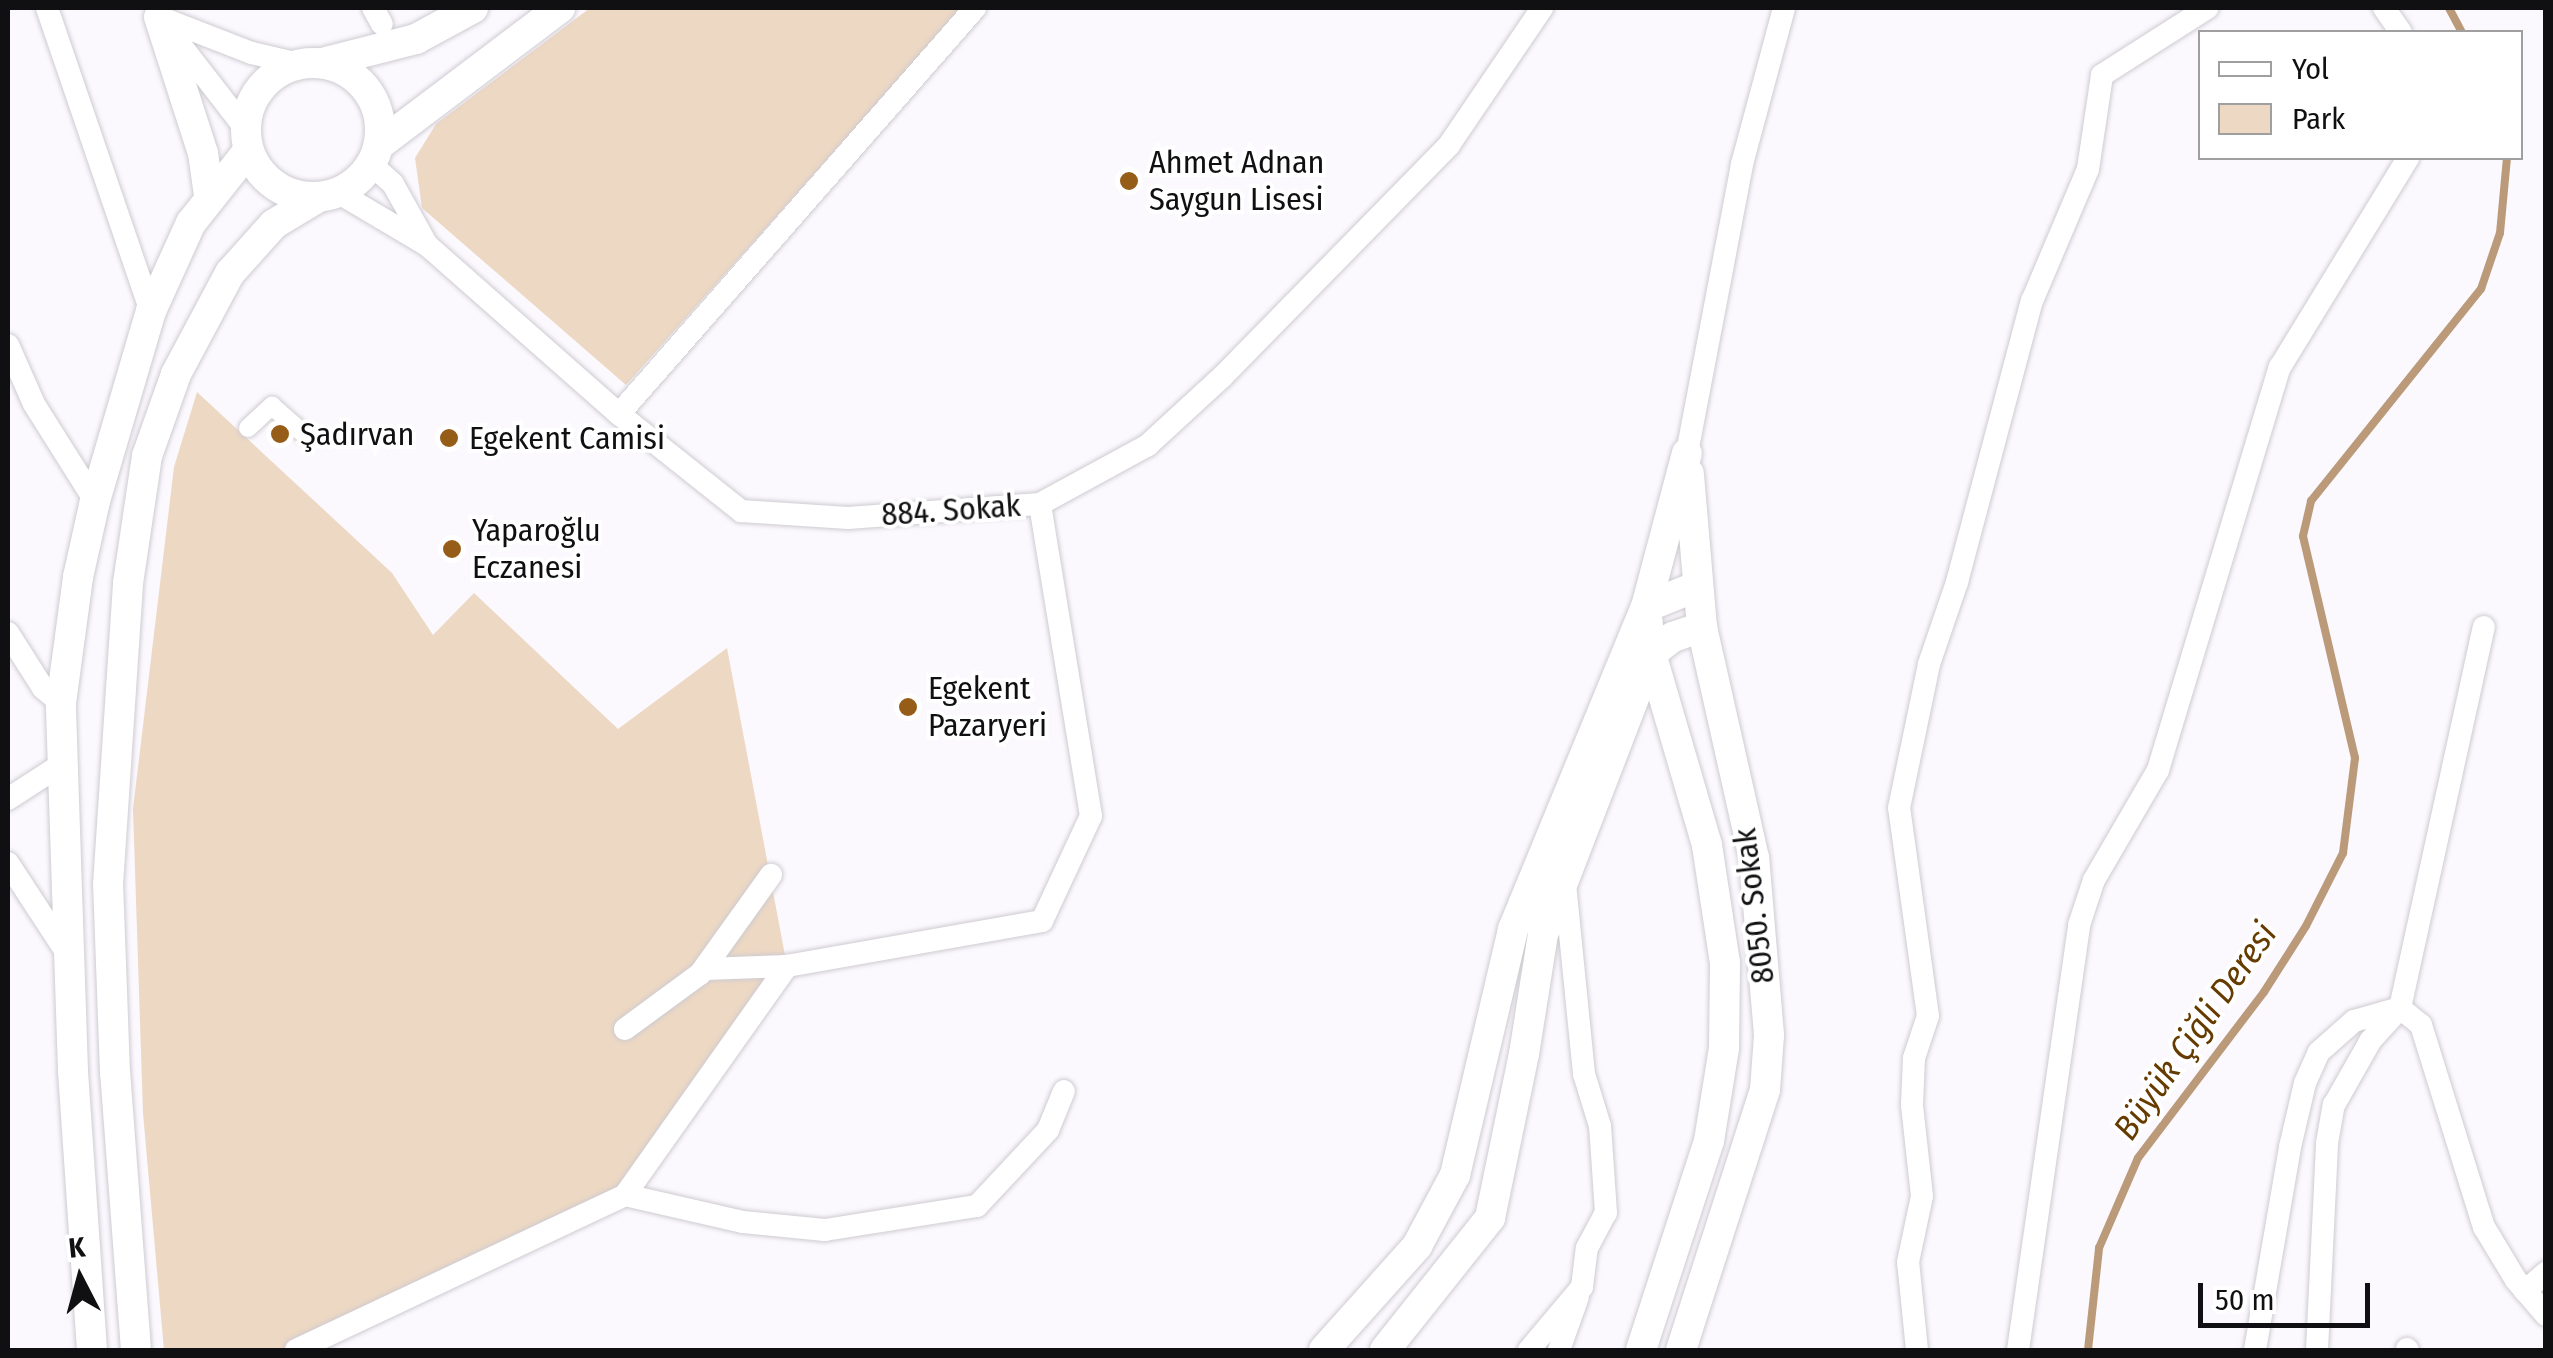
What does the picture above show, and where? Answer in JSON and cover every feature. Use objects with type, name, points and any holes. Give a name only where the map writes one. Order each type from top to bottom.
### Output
[{"type":"street","points":[[47,8],[151,311]]},
{"type":"street","points":[[92,1350],[68,953],[68,832],[61,703],[78,577],[95,501],[151,311],[190,223],[246,140],[250,106],[261,87],[278,72],[416,39],[473,8]]},
{"type":"street","points":[[136,1350],[115,1073],[108,884],[128,583],[147,456],[176,374],[230,273],[274,224],[358,182],[376,154],[560,8]]},
{"type":"street","points":[[619,414],[975,8]]},
{"type":"street","name":"884. Sokak","points":[[328,196],[427,246],[619,414],[741,511],[848,518],[1040,504],[1148,444],[1222,377],[1449,145],[1542,8]]},
{"type":"street","points":[[1324,1350],[1417,1246],[1455,1175],[1513,929],[1646,607],[1687,453],[1742,164],[1784,8]]},
{"type":"street","points":[[1917,1350],[1908,1262],[1922,1196],[1912,1105],[1914,1058],[1928,1016],[1899,808],[1928,664],[1957,582],[2032,301],[2088,169],[2102,75],[2206,8]]},
{"type":"street","points":[[2384,8],[2400,30]]},
{"type":"street","points":[[155,12],[203,153],[209,195]]},
{"type":"street","points":[[155,12],[252,54],[343,70],[361,82],[374,100],[381,122],[376,154]]},
{"type":"street","points":[[155,12],[246,140],[258,171],[274,186],[328,196]]},
{"type":"street","name":"884. Sokak","points":[[376,154],[427,246]]},
{"type":"street","points":[[2018,1350],[2079,925],[2094,880],[2158,770],[2280,367],[2407,160]]},
{"type":"street","points":[[8,345],[34,404],[95,501]]},
{"type":"street","points":[[248,428],[272,406],[303,433]]},
{"type":"street","name":"8050. Sokak","points":[[1681,1350],[1765,1090],[1768,1035],[1754,858],[1702,626],[1687,453]]},
{"type":"street","points":[[705,969],[787,966],[1042,920],[1091,816],[1040,504]]},
{"type":"street","points":[[1646,607],[1698,586]]},
{"type":"street","name":"8050. Sokak","points":[[1641,1350],[1708,1140],[1724,1031],[1724,963],[1707,845],[1651,654],[1646,607]]},
{"type":"street","points":[[1385,1350],[1490,1218],[1524,1054],[1543,934],[1651,654],[1672,636],[1702,626]]},
{"type":"street","points":[[2317,1350],[2327,1143],[2334,1105],[2371,1040],[2400,1008],[2484,627]]},
{"type":"street","points":[[8,633],[43,688],[61,703]]},
{"type":"street","points":[[8,799],[62,764]]},
{"type":"street","points":[[8,863],[68,953]]},
{"type":"street","points":[[624,1030],[705,969],[770,875]]},
{"type":"street","points":[[1560,1350],[1582,1286],[1587,1248],[1606,1213],[1600,1126],[1584,1074],[1565,882]]},
{"type":"street","points":[[296,1350],[625,1195],[787,966]]},
{"type":"street","points":[[2400,1008],[2421,1025],[2484,1227],[2546,1315]]},
{"type":"street","points":[[2256,1350],[2293,1129],[2319,1052],[2354,1021],[2400,1008]]},
{"type":"street","points":[[625,1195],[743,1222],[825,1230],[977,1206],[1048,1130],[1064,1091]]},
{"type":"street","points":[[2525,1290],[2546,1273]]},
{"type":"street","points":[[1529,1350],[1582,1286]]},
{"type":"green space","points":[[590,8],[962,8],[626,385],[422,208],[415,158],[436,124]]},
{"type":"green space","points":[[197,392],[392,573],[433,635],[474,593],[618,729],[727,648],[787,966],[613,1199],[296,1350],[164,1350],[143,1113],[133,809],[174,467]]},
{"type":"waterway","name":"Büyük Çiğli Deresi","points":[[2449,8],[2461,30]]},
{"type":"waterway","name":"Büyük Çiğli Deresi","points":[[2088,1350],[2099,1248],[2138,1158],[2264,992],[2306,926],[2343,853],[2355,758],[2303,536],[2311,501],[2481,289],[2500,233],[2507,160]]},
{"type":"place","name":"Ahmet Adnan Saygun Lisesi","points":[[1129,181]]},
{"type":"place","name":"Şadırvan","points":[[280,434]]},
{"type":"place","name":"Egekent Camisi","points":[[449,438]]},
{"type":"place","name":"Yaparoğlu Eczanesi","points":[[452,549]]},
{"type":"place","name":"Egekent Pazaryeri","points":[[908,707]]}]
